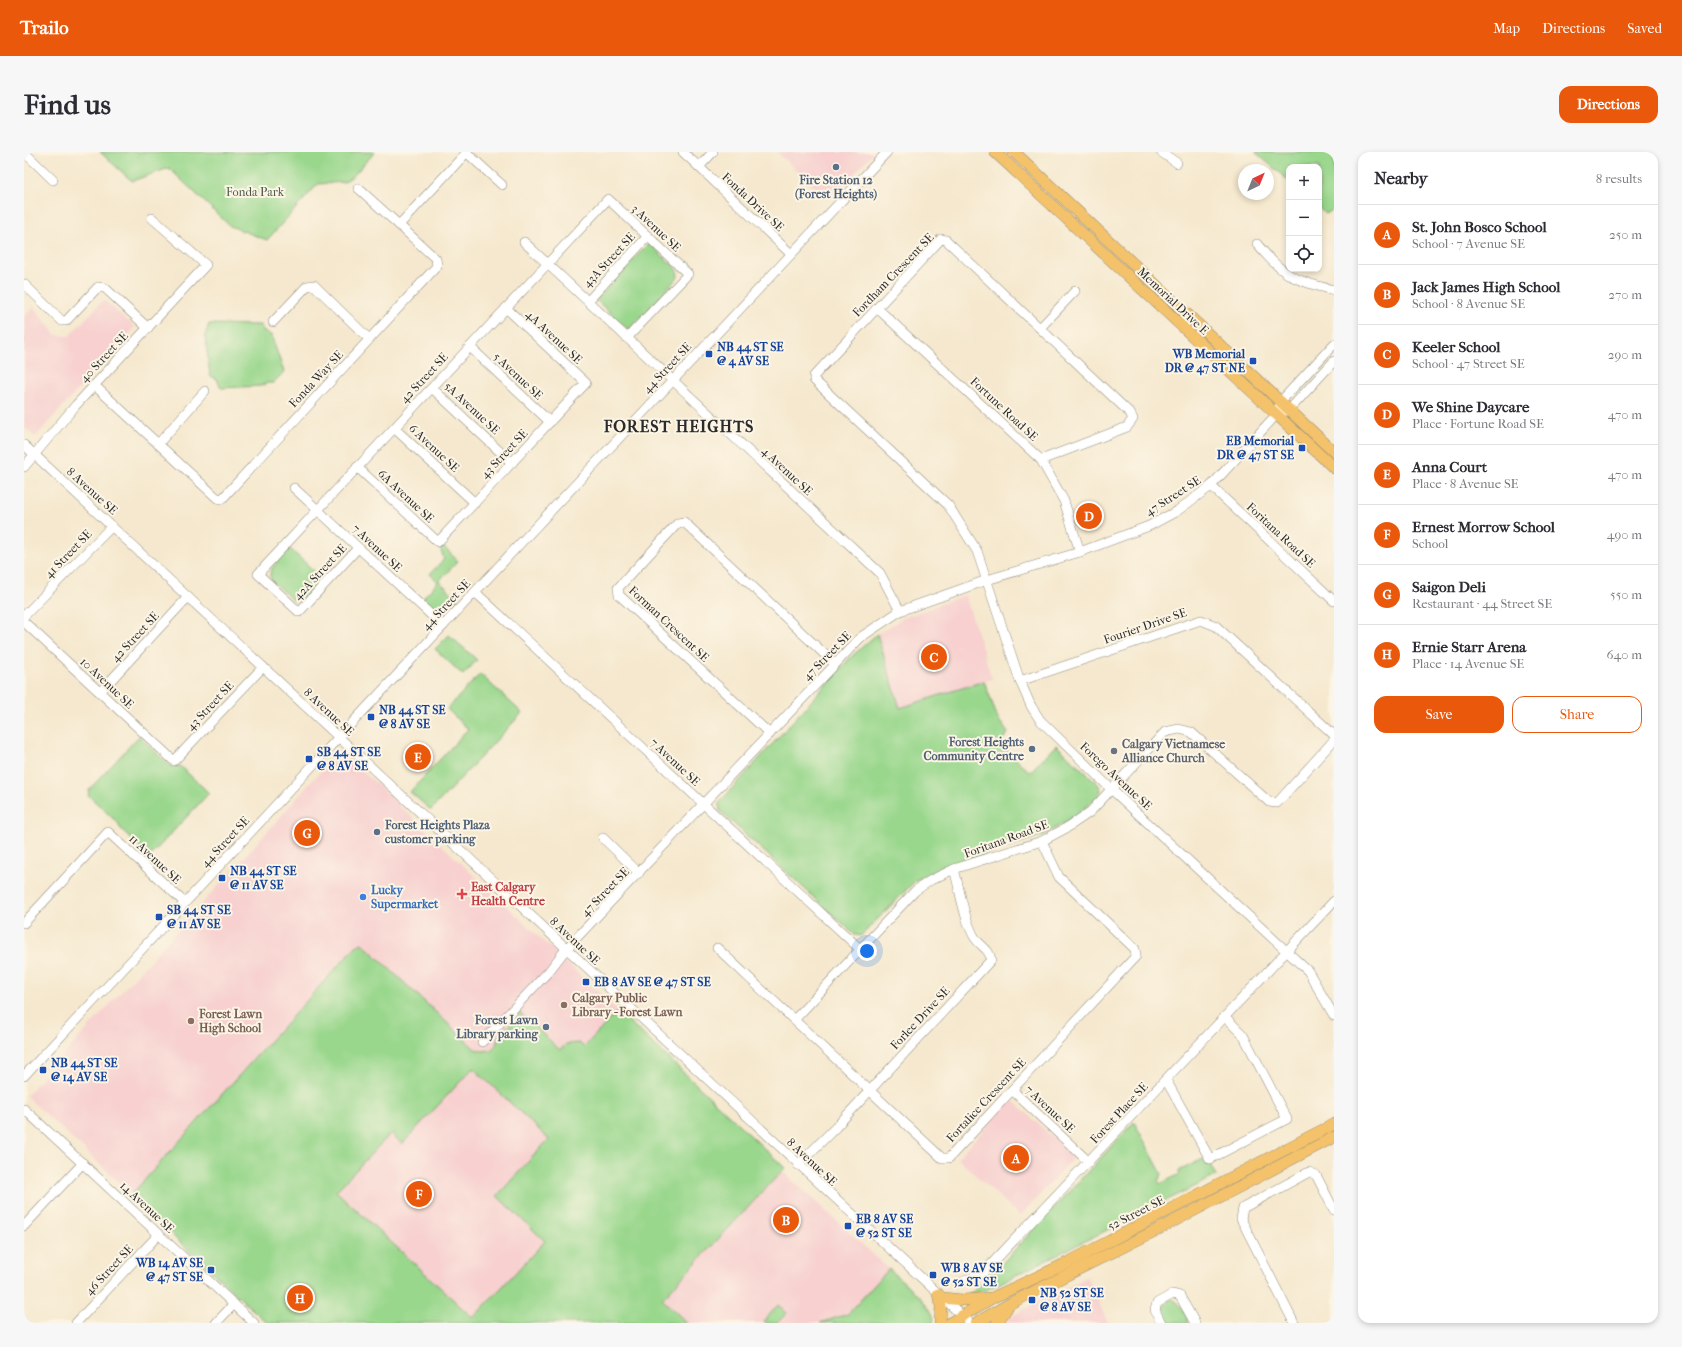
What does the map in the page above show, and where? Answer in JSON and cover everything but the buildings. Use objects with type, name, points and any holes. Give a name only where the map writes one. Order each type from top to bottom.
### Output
[{"type":"main road","name":"Memorial Drive E","points":[[995,152],[1334,468]]},
{"type":"main road","name":"Memorial Drive E","points":[[1014,152],[1334,452]]},
{"type":"main road","name":"52 Street SE","points":[[950,1323],[966,1319],[992,1298],[1069,1262],[1334,1124]]},
{"type":"main road","name":"52 Street SE","points":[[976,1323],[1011,1303],[1159,1229],[1334,1137]]},
{"type":"main road","points":[[940,1323],[940,1296],[964,1300],[992,1298]]},
{"type":"main road","points":[[997,1323],[1011,1303]]},
{"type":"street","points":[[24,152],[54,180]]},
{"type":"street","points":[[358,188],[398,225],[466,152],[502,185]]},
{"type":"street","name":"Fonda Drive SE","points":[[683,152],[791,254]]},
{"type":"street","points":[[699,167],[713,152]]},
{"type":"street","name":"44 Street SE","points":[[24,1076],[887,152]]},
{"type":"street","points":[[1161,152],[1177,163]]},
{"type":"street","name":"3 Avenue SE","points":[[608,199],[688,274],[627,338]]},
{"type":"street","name":"42 Street SE","points":[[299,612],[258,574],[317,509],[608,199]]},
{"type":"street","name":"40 Street SE","points":[[24,467],[35,456],[94,385],[206,265],[152,218]]},
{"type":"street","name":"Fonda Way SE","points":[[94,385],[216,498],[222,499],[437,266],[436,259],[398,225]]},
{"type":"street","name":"43A Street SE","points":[[588,301],[648,236]]},
{"type":"street","name":"Fordham Crescent SE","points":[[987,580],[977,551],[948,505],[814,380],[814,376],[941,239],[946,240],[1130,412],[1133,419],[1127,426],[1041,460]]},
{"type":"street","name":"4 Avenue SE","points":[[524,242],[880,573],[900,611]]},
{"type":"street","points":[[1257,244],[1270,260],[1290,277],[1307,284],[1334,290]]},
{"type":"street","points":[[273,322],[307,286],[314,285],[370,339]]},
{"type":"street","points":[[24,298],[28,288],[62,321],[66,321],[98,287],[105,288],[148,328]]},
{"type":"street","points":[[1040,328],[1075,291]]},
{"type":"street","name":"4A Avenue SE","points":[[506,308],[586,383]]},
{"type":"street","name":"Fortune Road SE","points":[[877,308],[1041,460],[1064,501],[1080,552]]},
{"type":"street","points":[[1276,415],[1281,401],[1334,344]]},
{"type":"street","name":"5 Avenue SE","points":[[470,347],[550,422]]},
{"type":"street","points":[[1276,415],[1290,410],[1334,361]]},
{"type":"street","name":"43 Street SE","points":[[438,542],[586,383]]},
{"type":"street","name":"5A Avenue SE","points":[[432,388],[512,463]]},
{"type":"street","points":[[158,444],[205,391]]},
{"type":"street","name":"47 Street SE","points":[[482,1042],[549,971],[566,949],[704,805],[861,637],[900,611],[987,580],[1080,552],[1150,526],[1177,511],[1211,486],[1276,415]]},
{"type":"street","name":"6 Avenue SE","points":[[394,428],[475,503]]},
{"type":"street","name":"8 Avenue SE","points":[[24,445],[798,1165],[966,1319]]},
{"type":"street","name":"6A Avenue SE","points":[[358,467],[438,542]]},
{"type":"street","name":"Foritana Road SE","points":[[1211,486],[1334,601]]},
{"type":"street","name":"7 Avenue SE","points":[[294,488],[443,626]]},
{"type":"street","name":"Forman Crescent SE","points":[[770,734],[619,595],[618,588],[678,522],[684,522],[835,664]]},
{"type":"street","name":"41 Street SE","points":[[24,616],[112,526]]},
{"type":"street","name":"42A Street SE","points":[[299,612],[358,548]]},
{"type":"street","name":"Forego Avenue SE","points":[[987,580],[1020,680],[1031,706],[1040,720],[1111,789],[1287,951]]},
{"type":"street","name":"7 Avenue SE","points":[[475,592],[860,949]]},
{"type":"street","name":"42 Street SE","points":[[100,692],[188,597]]},
{"type":"street","name":"Fourier Drive SE","points":[[1020,680],[1201,620],[1216,626],[1334,735]]},
{"type":"street","name":"10 Avenue SE","points":[[24,622],[174,761]]},
{"type":"street","name":"43 Street SE","points":[[174,761],[263,667]]},
{"type":"street","name":"Foritana Road SE","points":[[795,1020],[860,949],[916,891],[930,880],[954,870],[1042,841],[1068,827],[1090,812],[1165,732],[1179,729],[1191,732],[1269,802],[1277,803],[1334,740]]},
{"type":"street","name":"11 Avenue SE","points":[[24,922],[108,832],[185,903]]},
{"type":"street","points":[[603,838],[639,873]]},
{"type":"street","name":"Fortalice Crescent SE","points":[[717,948],[942,1158],[949,1158],[1136,956],[1135,949],[1059,877],[1042,841]]},
{"type":"street","name":"Forlee Drive SE","points":[[798,1165],[836,1127],[991,960],[990,954],[976,938],[968,920],[954,870]]},
{"type":"street","name":"Forest Place SE","points":[[962,1282],[983,1273],[1334,901]]},
{"type":"street","points":[[1287,951],[1308,971],[1334,1016]]},
{"type":"street","points":[[1166,1080],[1210,1159],[1287,1119],[1243,1036],[1225,1017]]},
{"type":"street","name":"7 Avenue SE","points":[[1012,1090],[1089,1162]]},
{"type":"street","name":"14 Avenue SE","points":[[24,1109],[254,1323]]},
{"type":"street","points":[[24,1226],[82,1164]]},
{"type":"street","points":[[1294,1323],[1241,1219],[1242,1208],[1309,1172],[1316,1175],[1334,1210]]},
{"type":"street","name":"46 Street SE","points":[[76,1323],[159,1234]]},
{"type":"street","points":[[1161,1323],[1155,1310],[1157,1303],[1173,1294],[1180,1296],[1195,1323]]},
{"type":"street","points":[[216,1323],[234,1304]]},
{"type":"shaded area","points":[[777,152],[874,152],[842,187],[825,197]]},
{"type":"shaded area","points":[[104,300],[135,327],[35,437],[24,426],[24,317],[34,307],[56,335],[69,336]]},
{"type":"shaded area","points":[[965,595],[992,679],[900,708],[877,634],[903,618]]},
{"type":"shaded area","points":[[350,759],[618,1011],[584,1047],[560,1050],[497,1041],[496,1045],[491,1050],[482,1051],[475,1049],[362,943],[355,946],[132,1194],[26,1096],[251,850],[326,765]]},
{"type":"shaded area","points":[[473,1067],[549,1139],[498,1196],[545,1241],[473,1318],[336,1191],[391,1133],[402,1143]]},
{"type":"shaded area","points":[[1008,1103],[1016,1103],[1074,1157],[1020,1216],[958,1159],[959,1156]]},
{"type":"shaded area","points":[[782,1171],[889,1269],[848,1314],[820,1323],[687,1323],[662,1299]]},
{"type":"shaded area","points":[[1087,1277],[1108,1323],[1006,1323],[1008,1318]]},
{"type":"green space","name":"Fonda Park","points":[[100,152],[375,152],[354,175],[344,182],[318,184],[267,240],[230,226],[169,168],[132,181]]},
{"type":"green space","points":[[1255,152],[1334,152],[1334,209],[1326,214],[1322,211],[1322,164],[1286,164],[1286,178],[1274,168],[1274,164],[1269,164]]},
{"type":"green space","points":[[647,245],[652,246],[677,269],[678,277],[629,330],[596,300]]},
{"type":"green space","points":[[209,324],[260,325],[265,333],[271,335],[284,372],[273,383],[267,383],[261,386],[221,388],[217,379],[210,376],[205,336]]},
{"type":"green space","points":[[444,547],[458,561],[439,581],[458,599],[447,609],[440,612],[433,608],[423,598],[438,582],[430,574],[444,559],[440,548]]},
{"type":"green space","points":[[289,548],[323,579],[306,597],[298,601],[294,601],[277,586],[272,581],[270,576],[274,566]]},
{"type":"green space","points":[[877,634],[900,708],[984,681],[998,719],[1008,733],[999,744],[1030,772],[1056,745],[1098,784],[1101,790],[1099,796],[1070,820],[1044,835],[937,869],[915,881],[861,936],[855,935],[720,811],[719,803],[851,657]]},
{"type":"green space","points":[[449,635],[477,660],[463,675],[435,649]]},
{"type":"green space","points":[[480,674],[522,713],[431,810],[410,792],[468,729],[447,709]]},
{"type":"green space","points":[[139,736],[168,764],[173,767],[180,766],[209,793],[150,856],[88,795],[89,790]]},
{"type":"green space","points":[[362,943],[475,1049],[482,1051],[491,1050],[496,1045],[498,1037],[520,1013],[560,1050],[566,1044],[579,1043],[584,1047],[618,1011],[785,1168],[662,1299],[687,1323],[267,1323],[130,1196],[356,946]],"holes":[[[473,1068],[549,1139],[497,1196],[545,1241],[473,1318],[336,1191],[391,1133],[402,1144]]]},
{"type":"green space","points":[[1134,1122],[1162,1174],[1158,1181],[1160,1184],[1180,1174],[1179,1171],[1203,1159],[1211,1166],[1216,1176],[986,1290],[969,1295],[995,1271]]},
{"type":"green space","points":[[889,1269],[925,1303],[933,1317],[933,1323],[820,1323],[848,1314]]},
{"type":"green space","points":[[1171,1299],[1178,1303],[1189,1323],[1166,1323],[1162,1310],[1164,1304]]},
{"type":"green space","points":[[778,1305],[787,1313],[777,1323],[766,1323],[764,1321]]},
{"type":"place","name":"Fire Station 12 (Forest Heights)","points":[[836,167]]},
{"type":"place","name":"NB 44 ST SE @ 4 AV SE","points":[[709,354]]},
{"type":"place","name":"WB Memorial DR @ 47 ST NE","points":[[1253,361]]},
{"type":"place","name":"EB Memorial DR @ 47 ST SE","points":[[1302,448]]},
{"type":"place","name":"We Shine Daycare","points":[[1089,516]]},
{"type":"place","name":"Keeler School","points":[[934,657]]},
{"type":"place","name":"NB 44 ST SE @ 8 AV SE","points":[[371,717]]},
{"type":"place","name":"Forest Heights Community Centre","points":[[1032,749]]},
{"type":"place","name":"Calgary Vietnamese Alliance Church","points":[[1114,751]]},
{"type":"place","name":"Anna Court","points":[[418,757]]},
{"type":"place","name":"SB 44 ST SE @ 8 AV SE","points":[[309,759]]},
{"type":"place","name":"Forest Heights Plaza customer parking","points":[[377,832]]},
{"type":"place","name":"Saigon Deli","points":[[307,833]]},
{"type":"place","name":"NB 44 ST SE @ 11 AV SE","points":[[222,878]]},
{"type":"place","name":"East Calgary Health Centre","points":[[462,894]]},
{"type":"place","name":"Lucky Supermarket","points":[[363,897]]},
{"type":"place","name":"SB 44 ST SE @ 11 AV SE","points":[[159,917]]},
{"type":"place","name":"EB 8 AV SE @ 47 ST SE","points":[[586,982]]},
{"type":"place","name":"Calgary Public Library - Forest Lawn","points":[[564,1005]]},
{"type":"place","name":"Forest Lawn High School","points":[[191,1021]]},
{"type":"place","name":"Forest Lawn Library parking","points":[[546,1027]]},
{"type":"place","name":"NB 44 ST SE @ 14 AV SE","points":[[43,1070]]},
{"type":"place","name":"St. John Bosco School","points":[[1016,1158]]},
{"type":"place","name":"Ernest Morrow School","points":[[419,1194]]},
{"type":"place","name":"Jack James High School","points":[[786,1220]]},
{"type":"place","name":"EB 8 AV SE @ 52 ST SE","points":[[848,1226]]},
{"type":"place","name":"WB 14 AV SE @ 47 ST SE","points":[[211,1270]]},
{"type":"place","name":"WB 8 AV SE @ 52 ST SE","points":[[933,1275]]},
{"type":"place","name":"Ernie Starr Arena","points":[[300,1298]]},
{"type":"place","name":"NB 52 ST SE @ 8 AV SE","points":[[1032,1300]]},
{"type":"district","name":"FOREST HEIGHTS","points":[[679,426]]}]
